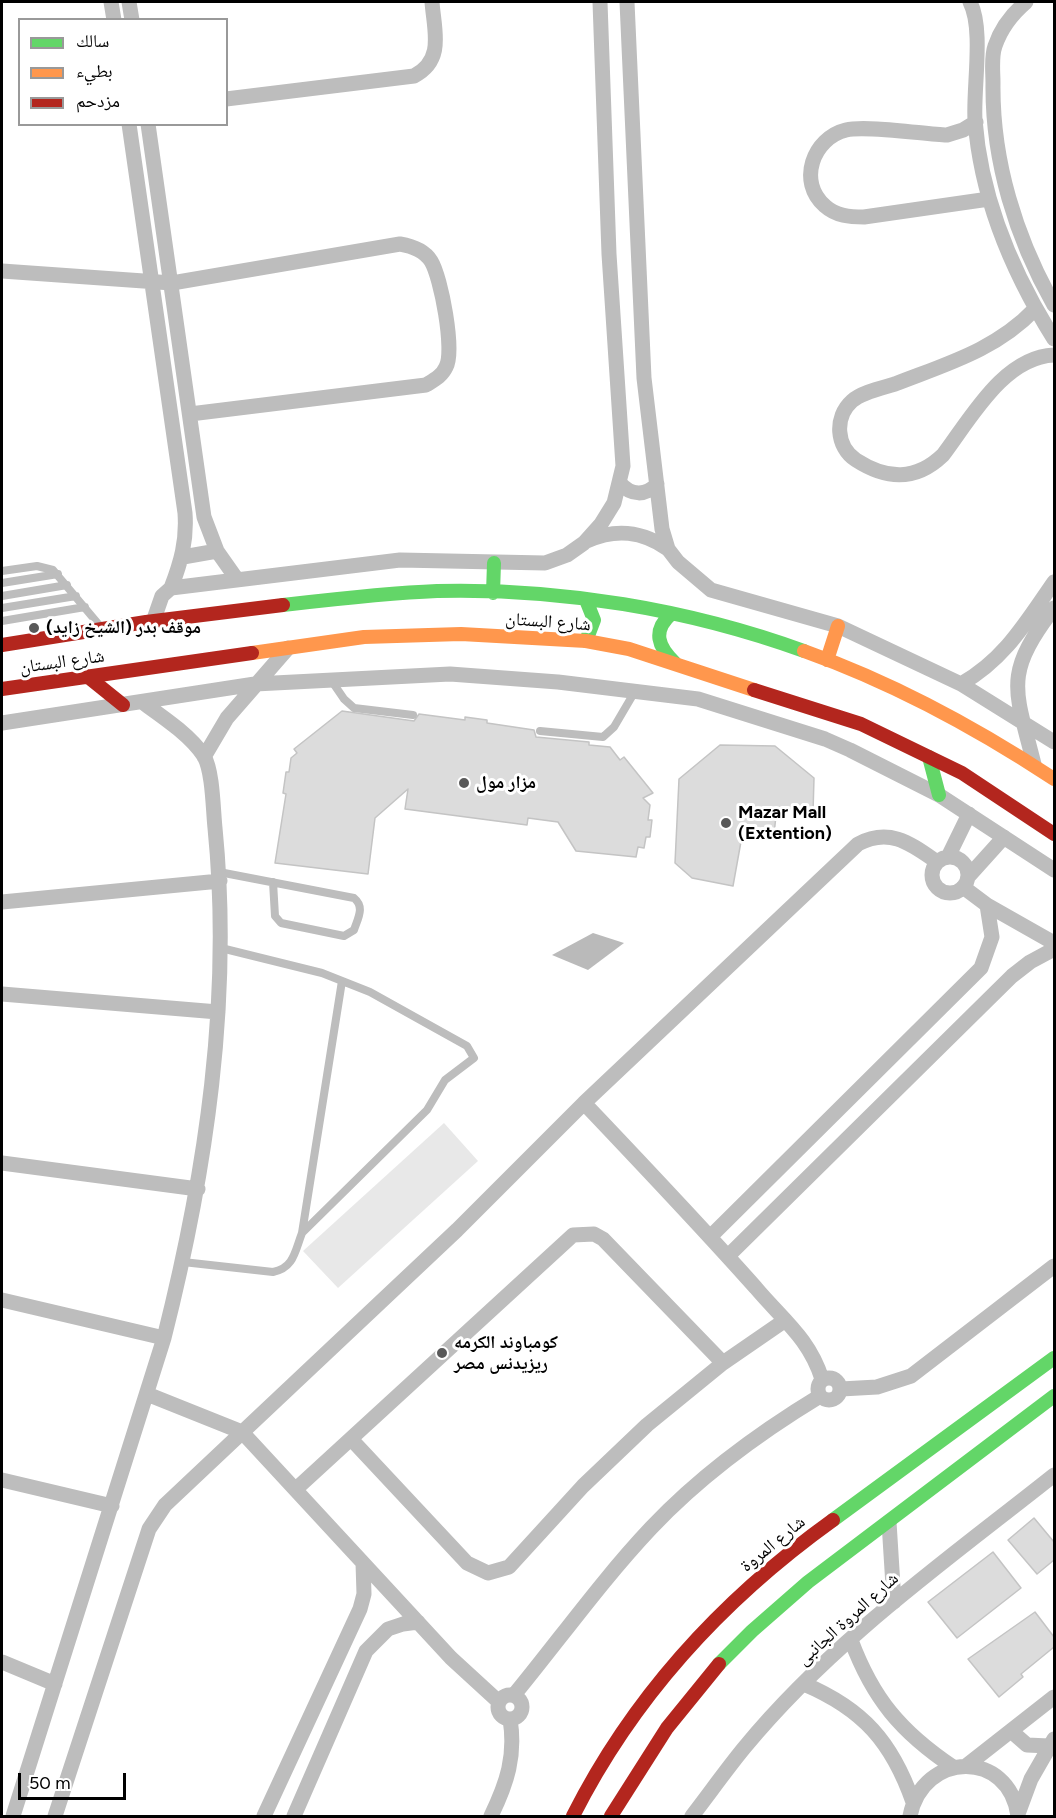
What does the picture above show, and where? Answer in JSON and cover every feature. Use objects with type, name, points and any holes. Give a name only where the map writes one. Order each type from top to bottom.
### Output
[{"type":"street","points":[[111,2],[114,18]]},
{"type":"street","points":[[129,2],[132,18]]},
{"type":"street","points":[[228,99],[414,76],[432,62],[436,52],[432,2]]},
{"type":"street","points":[[171,588],[236,578],[400,560],[545,562],[567,555],[584,543],[601,524],[614,503],[623,466],[608,236],[600,2]]},
{"type":"street","points":[[627,2],[644,378],[662,530],[668,549],[678,562],[711,590],[838,626],[961,684],[1023,720],[1054,742]]},
{"type":"street","points":[[970,2],[976,26],[976,122],[989,199],[1007,253],[1035,309],[1054,339]]},
{"type":"street","points":[[1026,2],[1012,15],[994,48],[993,99],[998,150],[1009,200],[1025,248],[1054,305]]},
{"type":"street","points":[[976,122],[963,130],[947,135],[847,130],[830,137],[817,150],[810,168],[811,182],[825,206],[843,216],[864,217],[989,199]]},
{"type":"street","points":[[129,126],[185,513],[186,535],[183,557],[171,588],[162,596],[154,619]]},
{"type":"street","points":[[148,126],[204,517],[217,551],[236,578]]},
{"type":"street","points":[[608,236],[637,235]]},
{"type":"street","points":[[2,271],[172,283],[400,244],[411,246],[430,260],[437,273],[450,354],[446,367],[438,378],[426,385],[190,414]]},
{"type":"street","points":[[1007,253],[1025,248]]},
{"type":"street","points":[[1035,309],[1008,334],[976,353],[854,399],[840,419],[839,432],[843,446],[851,457],[882,474],[900,476],[917,473],[932,465],[943,455],[1008,373],[1024,362],[1054,355]]},
{"type":"street","points":[[620,483],[629,491],[641,493],[657,484]]},
{"type":"street","points":[[584,543],[612,533],[627,532],[642,535],[668,549]]},
{"type":"street","points":[[183,557],[217,551]]},
{"type":"street","points":[[493,593],[494,563]]},
{"type":"street","points":[[961,684],[984,671],[1003,653],[1054,582]]},
{"type":"street","name":"شارع البستان","points":[[2,645],[154,619],[400,591],[493,593],[586,600],[671,614],[740,630],[827,660],[924,701],[996,740],[1054,779]]},
{"type":"street","points":[[586,600],[595,619],[586,641]]},
{"type":"street","points":[[1034,764],[1017,699],[1017,678],[1022,658],[1031,639],[1054,609]]},
{"type":"street","points":[[671,614],[659,625],[657,641],[664,654],[677,664]]},
{"type":"street","points":[[827,660],[838,626]]},
{"type":"street","name":"شارع البستان","points":[[2,689],[364,637],[439,635],[586,641],[629,649],[861,724],[996,793],[1054,834]]},
{"type":"street","points":[[204,757],[227,718],[288,648]]},
{"type":"street","points":[[2,723],[255,684],[450,674],[558,682],[698,699],[825,739],[939,795],[1054,870]]},
{"type":"street","points":[[87,676],[123,705]]},
{"type":"street","points":[[13,1816],[164,1338],[198,1188],[218,1012],[221,948],[220,876],[210,783],[204,757],[175,728],[142,702]]},
{"type":"street","points":[[929,757],[939,795]]},
{"type":"street","points":[[969,814],[932,877],[940,891],[950,893],[965,882],[1004,837]]},
{"type":"street","points":[[55,1816],[149,1529],[165,1505],[457,1230],[584,1103],[858,844],[880,836],[891,836],[943,860],[963,863],[965,882],[987,905],[1054,944]]},
{"type":"street","points":[[2,902],[220,876]]},
{"type":"street","points":[[710,1237],[981,968],[992,937],[987,905]]},
{"type":"street","points":[[728,1256],[1012,976],[1029,962],[1054,949]]},
{"type":"street","points":[[2,994],[218,1012]]},
{"type":"street","points":[[866,1084],[883,1103]]},
{"type":"street","points":[[584,1103],[808,1345],[822,1379],[818,1387],[820,1396],[825,1399],[835,1398],[841,1389]]},
{"type":"street","points":[[2,1163],[198,1188]]},
{"type":"street","points":[[296,1489],[565,1241],[584,1233],[603,1239],[723,1363]]},
{"type":"street","points":[[841,1389],[877,1387],[911,1376],[1054,1266]]},
{"type":"street","points":[[2,1300],[164,1338]]},
{"type":"street","points":[[351,1438],[467,1563],[488,1573],[499,1572],[518,1560],[583,1486],[656,1417],[723,1363],[784,1321]]},
{"type":"street","name":"شارع المروة","points":[[573,1816],[610,1750],[645,1700],[678,1658],[727,1607],[813,1534],[1054,1358]]},
{"type":"street","points":[[822,1379],[835,1378],[841,1389]]},
{"type":"street","points":[[147,1394],[242,1432],[418,1622],[499,1702],[502,1716],[510,1719],[519,1715],[523,1706],[514,1695]]},
{"type":"street","points":[[499,1702],[502,1697],[514,1695],[612,1571],[674,1505],[744,1446],[820,1396]]},
{"type":"street","points":[[611,1816],[650,1750],[689,1699],[734,1648],[782,1603],[1054,1396]]},
{"type":"street","name":"شارع المروة الجانبى","points":[[692,1816],[744,1747],[804,1684],[894,1602],[1054,1475]]},
{"type":"street","points":[[2,1480],[112,1506]]},
{"type":"street","points":[[889,1522],[894,1602]]},
{"type":"street","points":[[264,1816],[360,1609],[365,1578],[363,1563]]},
{"type":"street","points":[[294,1816],[366,1651],[388,1629],[418,1622]]},
{"type":"street","points":[[851,1640],[863,1671],[880,1700],[900,1726],[925,1748],[960,1766],[988,1772],[1006,1786],[1014,1799],[1018,1815]]},
{"type":"street","points":[[2,1662],[55,1684]]},
{"type":"street","points":[[804,1684],[833,1696],[875,1730],[895,1760],[911,1809]]},
{"type":"street","points":[[911,1809],[929,1780],[960,1766],[1011,1731],[1054,1697]]},
{"type":"street","points":[[491,1816],[511,1767],[513,1739],[510,1719]]},
{"type":"street","points":[[1011,1731],[1027,1745],[1052,1743]]},
{"type":"street","points":[[1018,1815],[1031,1779],[1052,1743]]},
{"type":"street","points":[[283,1777],[306,1789]]},
{"type":"lane","points":[[2,571],[37,566],[45,567],[58,574],[101,627]]},
{"type":"lane","points":[[2,583],[58,574]]},
{"type":"lane","points":[[2,596],[67,585]]},
{"type":"lane","points":[[2,608],[76,596]]},
{"type":"lane","points":[[2,621],[85,607]]},
{"type":"lane","points":[[330,679],[344,699],[354,708],[413,715]]},
{"type":"lane","points":[[540,731],[603,737],[614,727],[634,693]]},
{"type":"lane","points":[[220,876],[273,882],[354,898],[360,903],[361,909],[354,930],[345,936],[281,922],[275,916],[273,882]]},
{"type":"lane","points":[[221,948],[310,970],[387,1000],[457,1040],[472,1051],[474,1058],[445,1080],[427,1110],[302,1233]]},
{"type":"lane","points":[[183,1262],[273,1272],[284,1270],[290,1264],[302,1233],[342,981]]},
{"type":"shaded area","points":[[593,933],[624,943],[588,970],[552,955]]},
{"type":"shaded area","points":[[444,1123],[478,1161],[338,1288],[303,1251]]},
{"type":"building","name":"مزار مول","points":[[342,711],[414,721],[419,714],[465,720],[465,717],[487,720],[487,723],[534,730],[536,737],[589,742],[589,745],[610,747],[620,760],[624,757],[653,793],[643,798],[650,805],[648,820],[652,820],[650,837],[646,837],[644,848],[638,847],[636,857],[576,851],[558,822],[528,818],[527,825],[405,809],[408,789],[375,818],[368,874],[275,863],[286,794],[283,793],[286,772],[289,772],[291,758],[297,753],[294,749]]},
{"type":"building","name":"Mazar Mall (Extention)","points":[[720,745],[775,746],[814,778],[813,813],[777,807],[774,834],[742,836],[733,886],[692,878],[675,863],[679,779]]},
{"type":"building","points":[[1034,1518],[1054,1542],[1054,1560],[1037,1574],[1008,1540]]},
{"type":"building","points":[[993,1552],[1021,1588],[957,1638],[928,1602]]},
{"type":"building","points":[[1035,1612],[1054,1637],[1054,1647],[1021,1674],[1023,1677],[999,1697],[968,1659]]},
{"type":"traffic: fast","points":[[493,593],[494,563]]},
{"type":"traffic: fast","points":[[283,605],[437,591],[530,593],[624,604],[670,613],[715,623],[804,651]]},
{"type":"traffic: fast","points":[[586,600],[594,620],[586,641]]},
{"type":"traffic: fast","points":[[671,614],[665,620],[659,633],[661,645],[675,663]]},
{"type":"traffic: fast","points":[[929,757],[939,795]]},
{"type":"traffic: fast","points":[[833,1520],[1054,1358]]},
{"type":"traffic: fast","points":[[719,1664],[752,1631],[808,1582],[1054,1396]]},
{"type":"traffic: slow","points":[[827,660],[838,626]]},
{"type":"traffic: slow","points":[[252,653],[364,637],[461,634],[586,641],[629,649],[754,690]]},
{"type":"traffic: slow","points":[[804,651],[902,692],[964,724],[1054,779]]},
{"type":"traffic: jam","points":[[2,645],[146,622],[283,605]]},
{"type":"traffic: jam","points":[[2,689],[252,653]]},
{"type":"traffic: jam","points":[[87,676],[123,705]]},
{"type":"traffic: jam","points":[[754,690],[861,724],[962,773],[1054,834]]},
{"type":"traffic: jam","points":[[573,1816],[597,1772],[624,1730],[685,1652],[718,1616],[793,1550],[833,1520]]},
{"type":"traffic: jam","points":[[611,1816],[667,1728],[719,1664]]},
{"type":"place","name":"موقف بدر (الشيخ زايد)","points":[[34,628]]},
{"type":"place","name":"مزار مول","points":[[464,783]]},
{"type":"place","name":"Mazar Mall (Extention)","points":[[726,823]]},
{"type":"place","name":"كومباوند الكرمه ريزيدنس مصر","points":[[442,1353]]}]
